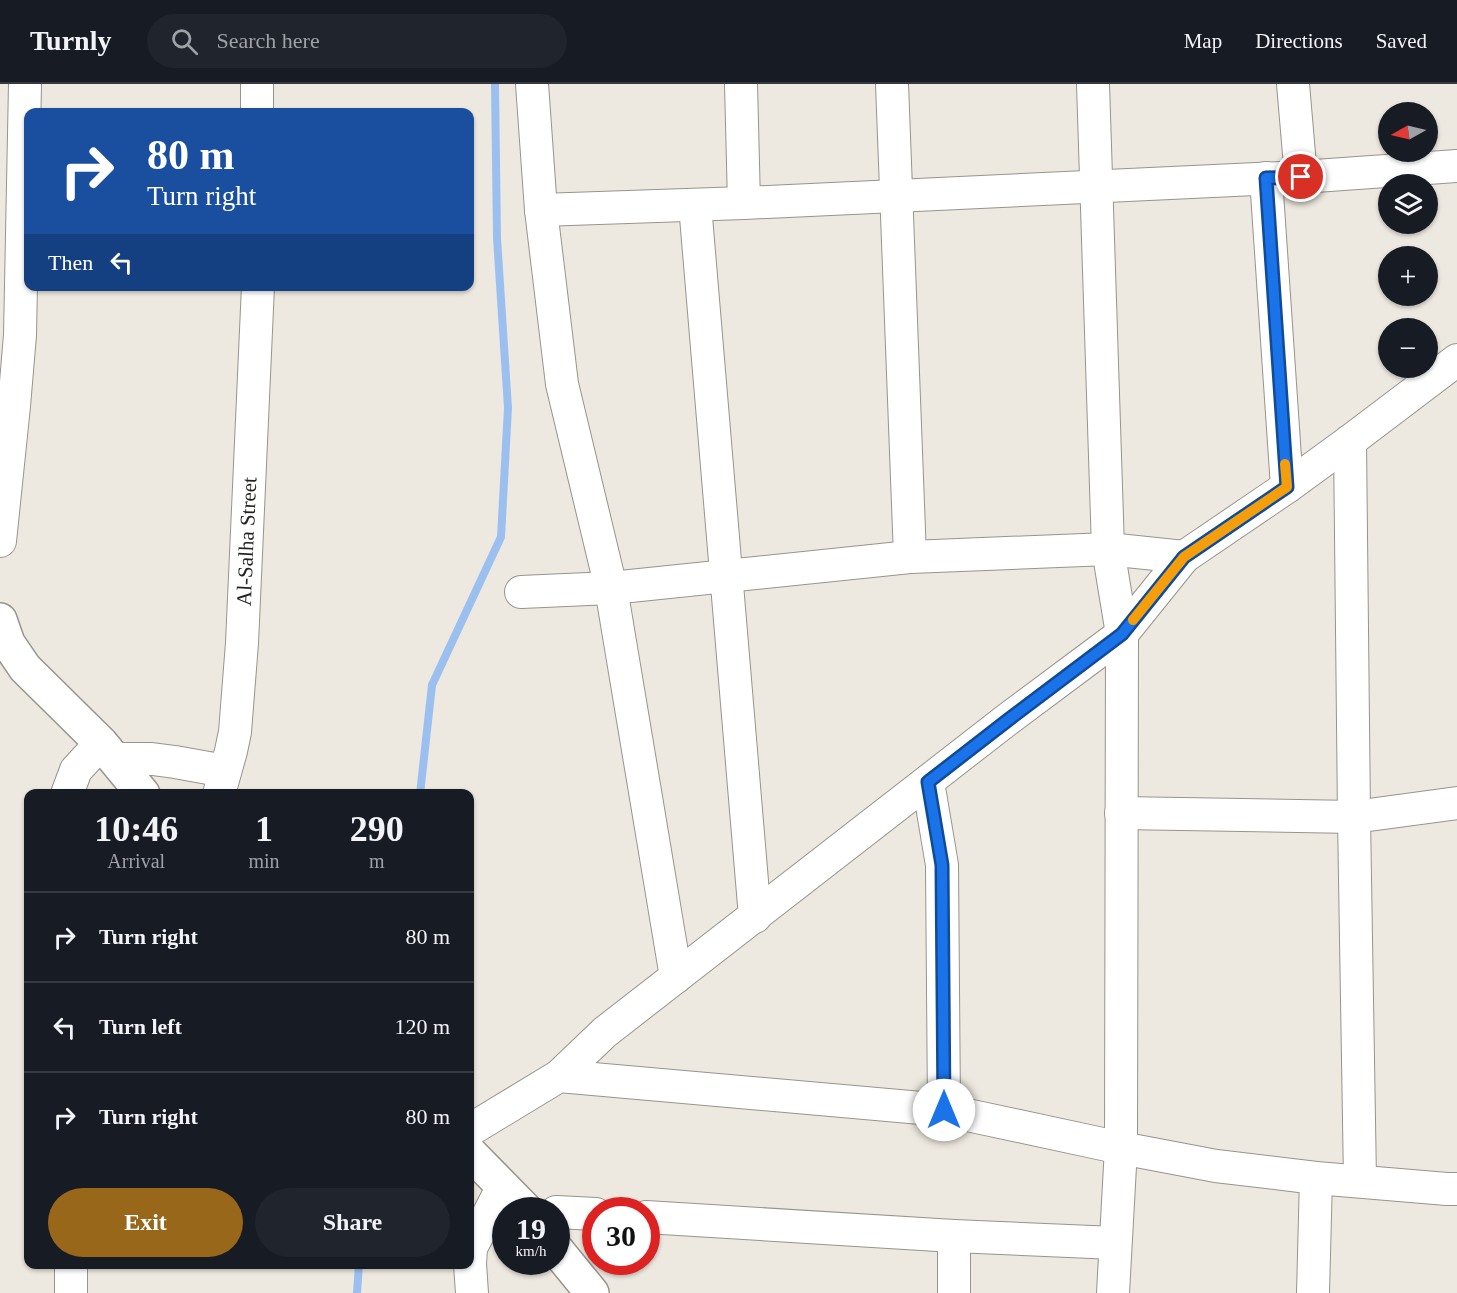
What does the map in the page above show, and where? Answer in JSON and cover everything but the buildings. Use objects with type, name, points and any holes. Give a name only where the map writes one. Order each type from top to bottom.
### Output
[{"type":"street","points":[[25,84],[25,108]]},
{"type":"street","points":[[257,84],[257,108]]},
{"type":"street","points":[[532,84],[541,210],[562,384],[611,588],[676,977]]},
{"type":"street","points":[[741,84],[744,203]]},
{"type":"street","points":[[892,84],[910,557]]},
{"type":"street","points":[[1093,84],[1108,549],[1122,634],[1121,1148],[1113,1293]]},
{"type":"street","points":[[1293,84],[1301,177]]},
{"type":"street","points":[[0,541],[15,406],[20,335],[24,134]]},
{"type":"street","points":[[541,210],[744,203],[1301,177],[1457,166]]},
{"type":"street","points":[[1266,178],[1287,487]]},
{"type":"street","points":[[695,205],[755,917]]},
{"type":"street","name":"Al-Salha Street","points":[[222,782],[234,732],[242,643],[258,291]]},
{"type":"street","points":[[474,1128],[559,1076],[605,1032],[1122,634],[1184,557],[1287,487],[1457,360]]},
{"type":"street","points":[[1350,441],[1360,1182]]},
{"type":"street","points":[[521,592],[611,588],[910,557],[1108,549],[1184,557]]},
{"type":"street","points":[[0,620],[8,642],[25,668],[108,751],[139,789]]},
{"type":"street","points":[[69,789],[76,770],[108,751],[175,762],[222,782]]},
{"type":"street","points":[[928,782],[942,865],[944,1110]]},
{"type":"street","points":[[1121,813],[1354,817],[1457,803]]},
{"type":"street","points":[[559,1076],[944,1110],[1216,1166],[1316,1178],[1457,1189]]},
{"type":"street","points":[[474,1157],[513,1197]]},
{"type":"street","points":[[1313,1293],[1316,1178]]},
{"type":"street","points":[[474,1242],[502,1186]]},
{"type":"street","points":[[660,1218],[954,1236],[1115,1243]]},
{"type":"street","points":[[954,1236],[954,1293]]},
{"type":"street","points":[[570,1266],[592,1293]]},
{"type":"street","points":[[71,1269],[71,1293]]},
{"type":"street","points":[[471,1269],[472,1293]]},
{"type":"waterway","points":[[421,789],[432,685],[501,537],[508,408],[497,238],[495,84]]},
{"type":"waterway","points":[[357,1293],[359,1269]]},
{"type":"slow traffic","points":[[1133,620],[1184,557],[1287,487],[1285,464]]},
{"type":"route","points":[[944,1110],[942,865],[928,782],[1122,634],[1184,557],[1287,487],[1266,178],[1301,177]]}]
